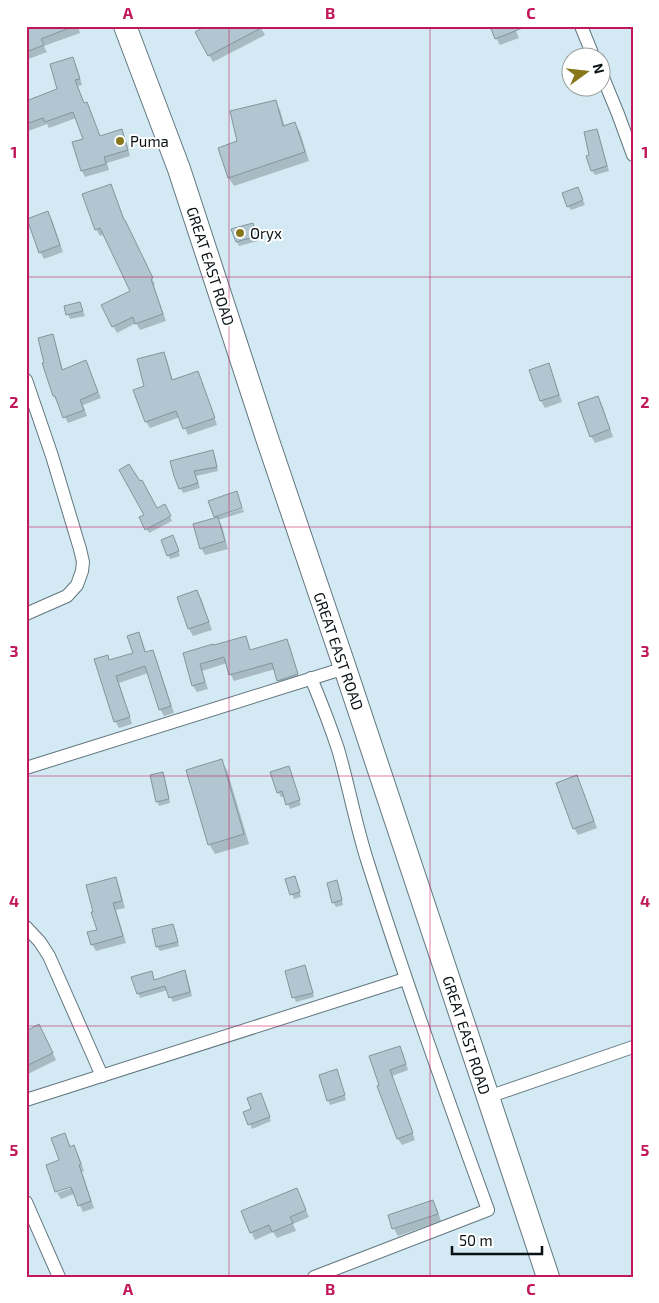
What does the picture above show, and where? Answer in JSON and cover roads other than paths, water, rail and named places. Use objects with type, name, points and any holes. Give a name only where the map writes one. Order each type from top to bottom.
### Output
[{"type":"highway","name":"GREAT EAST ROAD","points":[[125,26],[179,170],[548,1277]]},
{"type":"street","points":[[581,26],[590,48]]},
{"type":"street","points":[[611,98],[633,156]]},
{"type":"street","points":[[26,380],[52,456],[83,562],[77,585],[67,596],[26,614]]},
{"type":"street","points":[[26,768],[345,668]]},
{"type":"street","points":[[311,678],[335,741],[367,860],[405,978],[488,1210],[314,1277]]},
{"type":"street","points":[[26,927],[40,942],[48,956],[102,1076]]},
{"type":"street","points":[[26,1100],[405,978]]},
{"type":"street","points":[[488,1097],[633,1047]]},
{"type":"street","points":[[26,1202],[58,1277]]},
{"type":"place","name":"Puma","points":[[120,141]]},
{"type":"place","name":"Oryx","points":[[240,233]]}]
